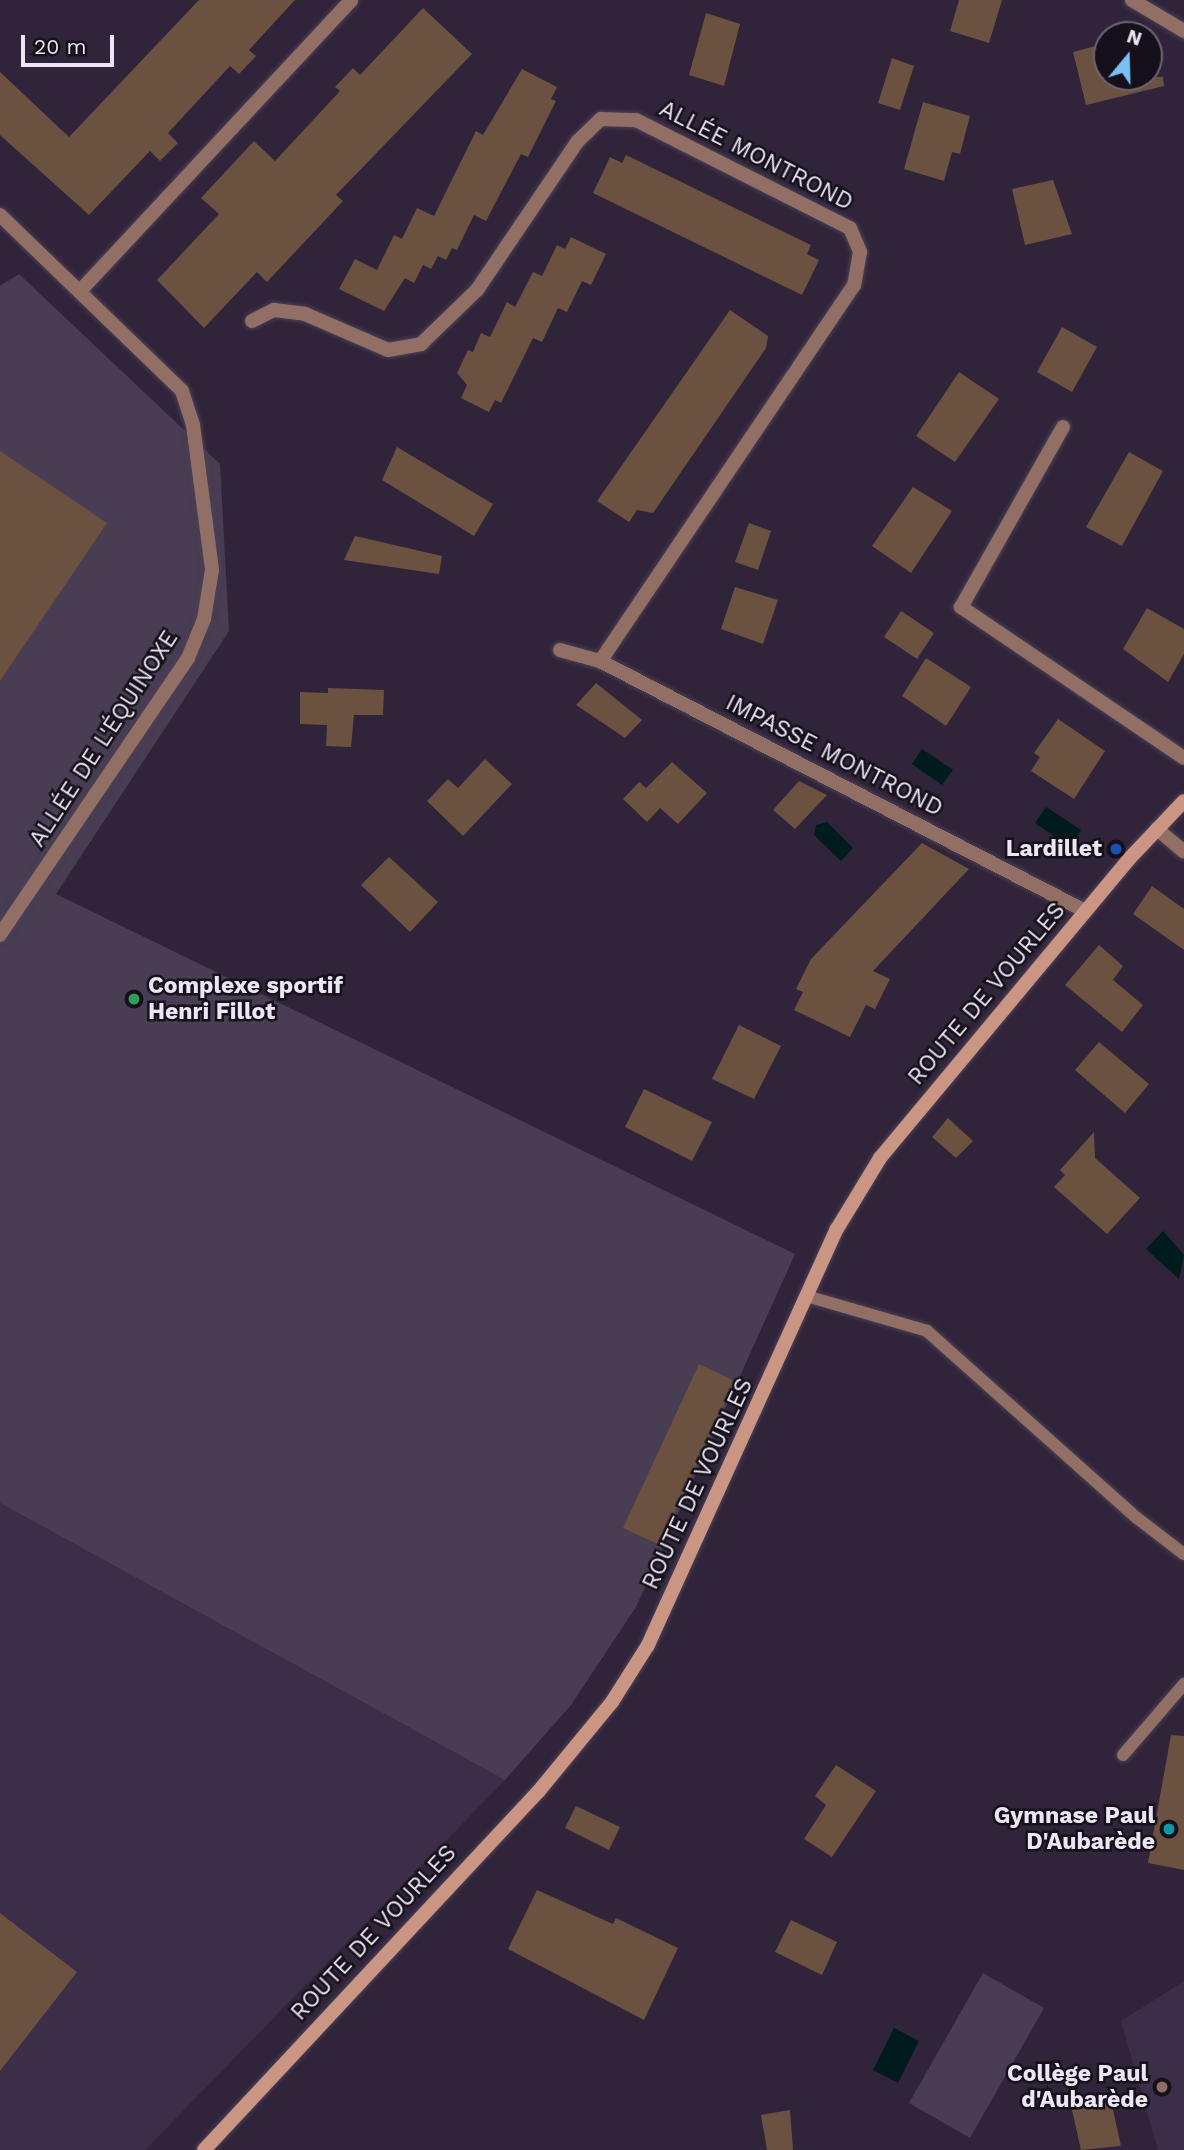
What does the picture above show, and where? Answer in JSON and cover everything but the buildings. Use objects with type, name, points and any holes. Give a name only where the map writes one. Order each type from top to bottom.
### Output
[{"type":"street","points":[[81,290],[351,0]]},
{"type":"street","points":[[1132,0],[1184,31]]},
{"type":"street","name":"ALLÉE MONTROND","points":[[252,321],[274,310],[305,314],[388,349],[421,344],[477,290],[578,141],[601,119],[636,120],[850,228],[860,251],[853,285],[600,660]]},
{"type":"street","name":"ALLÉE DE L'ÉQUINOXE","points":[[0,215],[172,376],[188,404],[210,554],[210,594],[199,635],[179,673],[0,934]]},
{"type":"street","points":[[1063,427],[961,607],[1184,758]]},
{"type":"street","name":"IMPASSE MONTROND","points":[[560,650],[600,660],[1085,911]]},
{"type":"street","name":"ROUTE DE VOURLES","points":[[204,2150],[538,1792],[612,1702],[648,1645],[688,1563],[837,1229],[880,1157],[1085,911],[1184,801]]},
{"type":"street","points":[[1157,829],[1184,852]]},
{"type":"lane","points":[[806,1297],[928,1331],[1137,1518],[1184,1553]]},
{"type":"lane","points":[[1123,1755],[1184,1685]]},
{"type":"shaded area","name":"Complexe sportif Henri Fillot","points":[[19,274],[220,464],[229,631],[56,894],[795,1254],[636,1607],[571,1705],[505,1780],[0,1503],[0,286]]},
{"type":"shaded area","points":[[922,749],[953,770],[942,785],[912,764]]},
{"type":"shaded area","points":[[1046,807],[1081,830],[1070,847],[1035,823]]},
{"type":"shaded area","points":[[827,822],[853,848],[841,861],[814,835],[816,825]]},
{"type":"shaded area","points":[[1163,1231],[1184,1255],[1179,1279],[1146,1249]]},
{"type":"shaded area","points":[[0,1503],[505,1780],[145,2150],[0,2150]]},
{"type":"shaded area","points":[[983,1973],[1044,2008],[970,2138],[909,2103]]},
{"type":"shaded area","name":"Collège Paul d'Aubarède","points":[[1184,1981],[1184,2150],[1158,2150],[1121,2021]]},
{"type":"shaded area","points":[[894,2028],[919,2041],[898,2083],[873,2070]]},
{"type":"place","name":"Lardillet","points":[[1116,849]]},
{"type":"place","name":"Complexe sportif Henri Fillot","points":[[134,999]]},
{"type":"place","name":"Gymnase Paul D'Aubarède","points":[[1169,1829]]},
{"type":"place","name":"Collège Paul d'Aubarède","points":[[1162,2087]]}]
